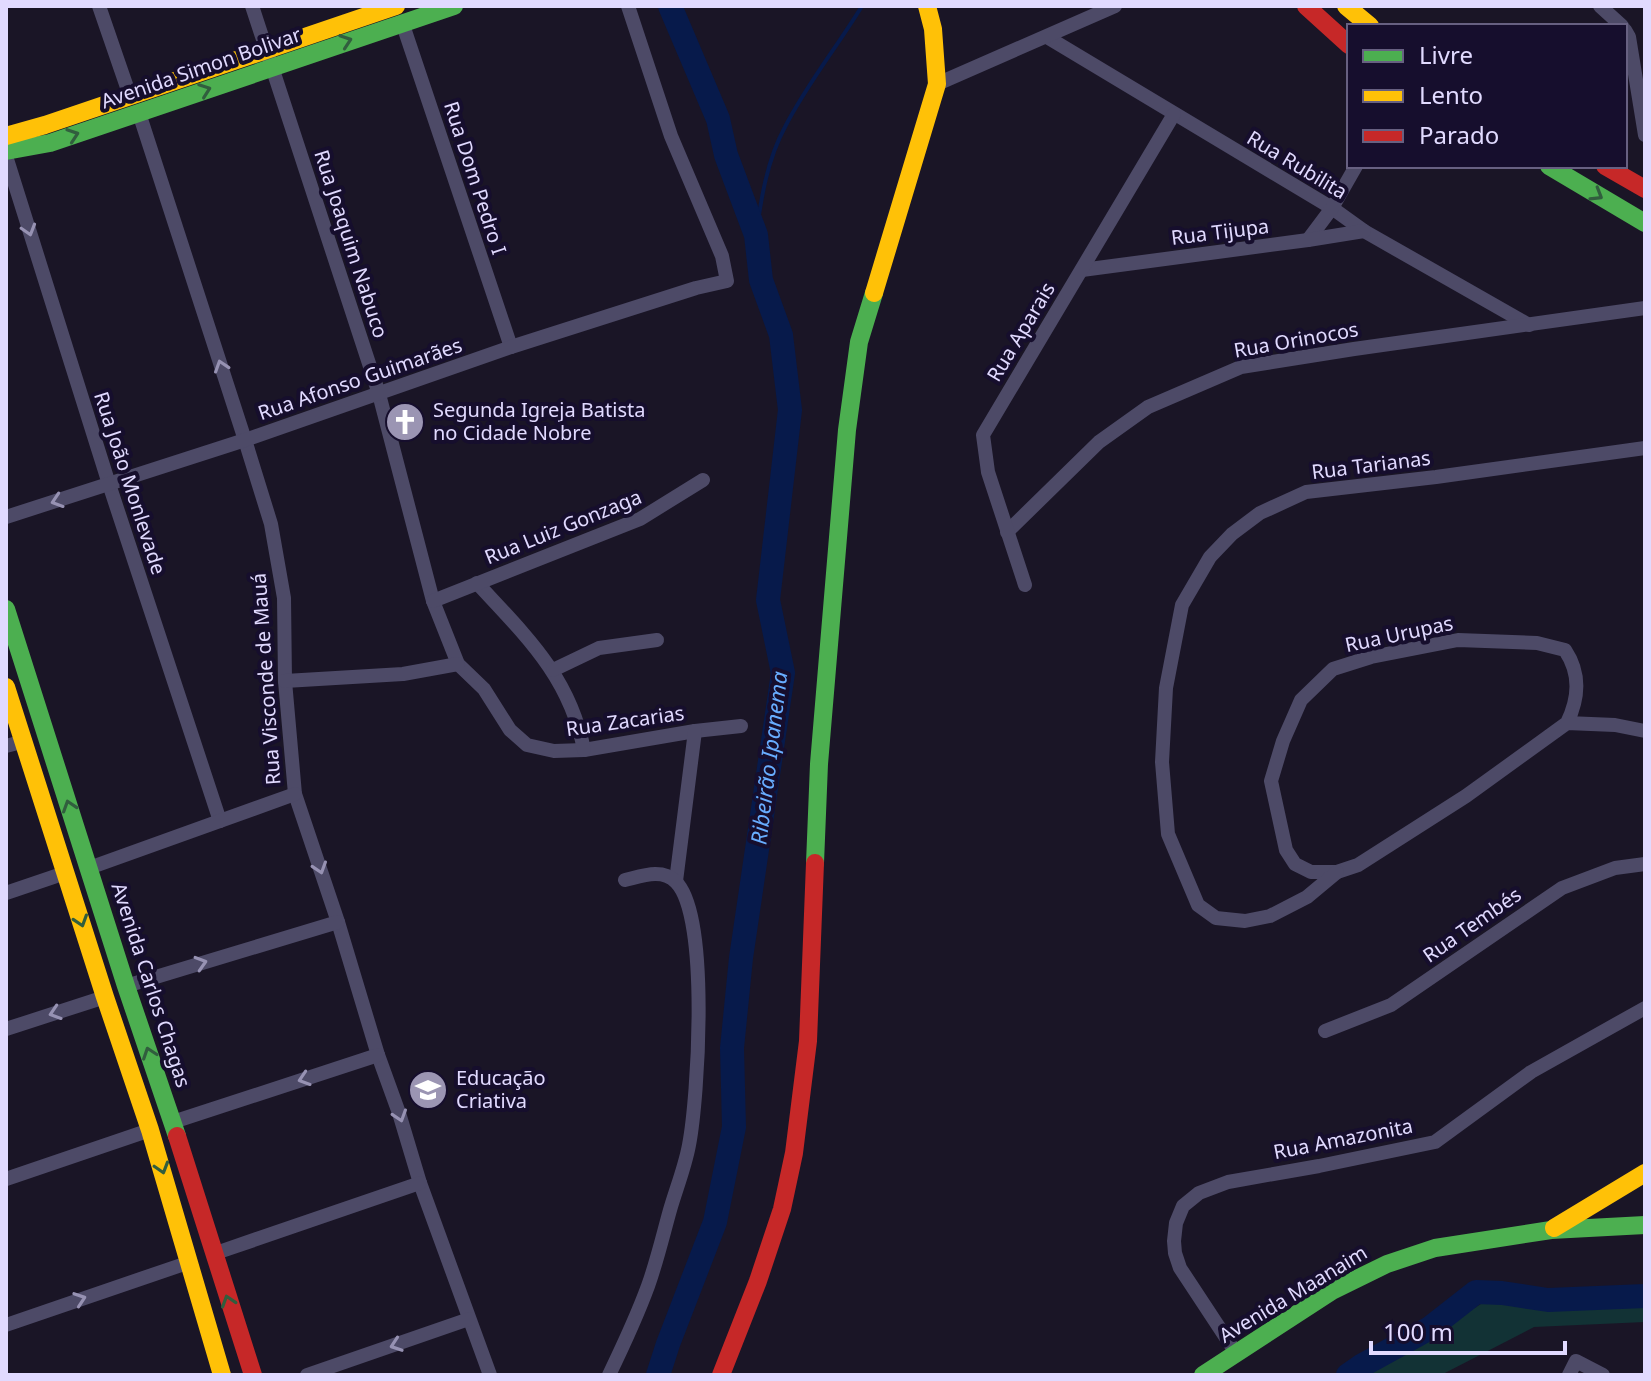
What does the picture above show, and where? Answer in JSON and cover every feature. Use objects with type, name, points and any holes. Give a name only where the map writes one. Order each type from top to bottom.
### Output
[{"type":"main road","name":"Avenida Simon Bolivar","points":[[6,136],[130,96],[269,58],[399,14],[454,6]]},
{"type":"main road","points":[[721,1375],[782,1209],[794,1153],[808,1041],[819,764],[847,430],[859,342],[937,84],[933,29],[927,6]]},
{"type":"main road","points":[[1306,6],[1347,43]]},
{"type":"main road","points":[[1346,6],[1368,24]]},
{"type":"main road","name":"Avenida Simon Bolivar","points":[[6,154],[50,143],[139,113],[269,58]]},
{"type":"main road","points":[[1552,168],[1645,223]]},
{"type":"main road","points":[[1608,168],[1645,189]]},
{"type":"main road","name":"Avenida Carlos Chagas","points":[[6,609],[253,1375]]},
{"type":"main road","points":[[6,687],[150,1130],[222,1375]]},
{"type":"main road","points":[[1551,1230],[1645,1173]]},
{"type":"main road","name":"Avenida Maanaim","points":[[1203,1375],[1332,1291],[1387,1264],[1435,1248],[1551,1230],[1645,1225]]},
{"type":"main road","points":[[229,1375],[244,1375]]},
{"type":"street","points":[[99,6],[130,96]]},
{"type":"street","name":"Rua Joaquim Nabuco","points":[[252,6],[379,394],[433,601],[458,664]]},
{"type":"street","name":"Rua Afonso Guimarães","points":[[6,517],[245,440],[511,347],[727,281],[722,256],[671,136],[628,6]]},
{"type":"street","points":[[937,84],[1115,6]]},
{"type":"street","points":[[1600,6],[1620,24]]},
{"type":"street","name":"Rua Dom Pedro I","points":[[399,14],[511,347]]},
{"type":"street","points":[[1627,33],[1645,135]]},
{"type":"street","name":"Rua Rubilita","points":[[1047,37],[1332,208],[1364,231],[1529,325]]},
{"type":"street","name":"Rua Visconde de Mauá","points":[[139,113],[271,524],[284,598],[285,681],[295,794],[420,1183],[490,1375]]},
{"type":"street","name":"Rua Aparais","points":[[1025,585],[988,472],[983,435],[1174,114]]},
{"type":"street","name":"Rua João Monlevade","points":[[6,154],[109,484],[220,821]]},
{"type":"street","points":[[1308,240],[1332,208],[1355,168]]},
{"type":"street","name":"Rua Tijupa","points":[[1082,270],[1364,231]]},
{"type":"street","name":"Rua Orinocos","points":[[1007,532],[1099,442],[1148,407],[1241,367],[1645,308]]},
{"type":"street","name":"Rua Tarianas","points":[[1567,723],[1430,820],[1358,865],[1337,872],[1307,897],[1270,916],[1245,921],[1216,918],[1198,905],[1168,834],[1162,762],[1166,688],[1182,605],[1210,557],[1232,534],[1260,513],[1306,492],[1645,448]]},
{"type":"street","name":"Rua Luiz Gonzaga","points":[[433,601],[640,519],[703,480]]},
{"type":"street","points":[[477,583],[537,648],[553,670],[580,727],[584,750]]},
{"type":"street","points":[[553,670],[599,648],[657,640]]},
{"type":"street","name":"Rua Urupas","points":[[1337,872],[1311,872],[1295,864],[1286,850],[1271,781],[1283,741],[1301,700],[1333,669],[1371,657],[1458,640],[1537,643],[1565,650],[1573,662],[1576,692],[1574,708],[1567,723]]},
{"type":"street","points":[[285,681],[403,674],[458,664]]},
{"type":"street","name":"Rua Zacarias","points":[[458,664],[484,689],[510,730],[527,745],[554,751],[584,750],[741,726]]},
{"type":"street","points":[[1567,723],[1615,725],[1645,731]]},
{"type":"street","points":[[676,881],[695,731]]},
{"type":"street","points":[[6,746],[25,741]]},
{"type":"street","points":[[89,868],[295,794]]},
{"type":"street","name":"Rua Tembés","points":[[1325,1031],[1391,1005],[1562,888],[1615,868],[1645,864]]},
{"type":"street","points":[[6,893],[65,873]]},
{"type":"street","points":[[609,1375],[648,1285],[689,1146],[698,1076],[695,936],[681,888],[665,875],[652,873],[625,880]]},
{"type":"street","points":[[126,986],[338,922]]},
{"type":"street","points":[[6,1029],[105,997]]},
{"type":"street","name":"Rua Amazonita","points":[[1236,1353],[1180,1268],[1174,1241],[1176,1223],[1183,1206],[1199,1193],[1228,1182],[1435,1142],[1531,1072],[1645,1008]]},
{"type":"street","points":[[173,1122],[378,1055]]},
{"type":"street","points":[[6,1179],[150,1130]]},
{"type":"street","points":[[213,1254],[420,1183]]},
{"type":"street","points":[[6,1325],[190,1262]]},
{"type":"street","points":[[307,1375],[469,1319]]},
{"type":"street","points":[[1572,1368],[1603,1375]]},
{"type":"green space","points":[[1645,1300],[1645,1322],[1534,1327],[1441,1375],[1367,1375],[1481,1304]]},
{"type":"waterway","name":"Ribeirão Ipanema","points":[[658,1375],[715,1222],[734,1127],[732,1048],[741,958],[783,673],[768,600],[790,410],[781,335],[761,280],[756,235],[726,155],[718,119],[670,6]]},
{"type":"waterway","points":[[756,235],[766,180],[779,140],[803,96],[862,6]]},
{"type":"waterway","name":"Ribeirão Ipanema","points":[[1348,1375],[1430,1328],[1476,1292],[1548,1300],[1645,1296]]},
{"type":"traffic: fast","points":[[6,151],[50,143],[454,6]]},
{"type":"traffic: fast","points":[[1552,168],[1645,223]]},
{"type":"traffic: fast","points":[[815,863],[819,764],[847,430],[859,342],[874,293]]},
{"type":"traffic: fast","points":[[6,609],[177,1136]]},
{"type":"traffic: fast","points":[[1203,1375],[1332,1291],[1387,1264],[1435,1248],[1551,1230],[1645,1225]]},
{"type":"traffic: slow","points":[[6,136],[396,6]]},
{"type":"traffic: slow","points":[[874,293],[937,84],[933,29],[927,6]]},
{"type":"traffic: slow","points":[[1346,6],[1368,24]]},
{"type":"traffic: slow","points":[[6,687],[150,1130],[222,1375]]},
{"type":"traffic: slow","points":[[1554,1228],[1645,1173]]},
{"type":"traffic: jam","points":[[1306,6],[1347,43]]},
{"type":"traffic: jam","points":[[1608,168],[1645,189]]},
{"type":"traffic: jam","points":[[721,1375],[782,1209],[794,1153],[808,1041],[815,863]]},
{"type":"traffic: jam","points":[[177,1136],[253,1375]]},
{"type":"place","name":"Segunda Igreja Batista no Cidade Nobre","points":[[405,422]]},
{"type":"place","name":"Educação Criativa","points":[[428,1090]]}]
